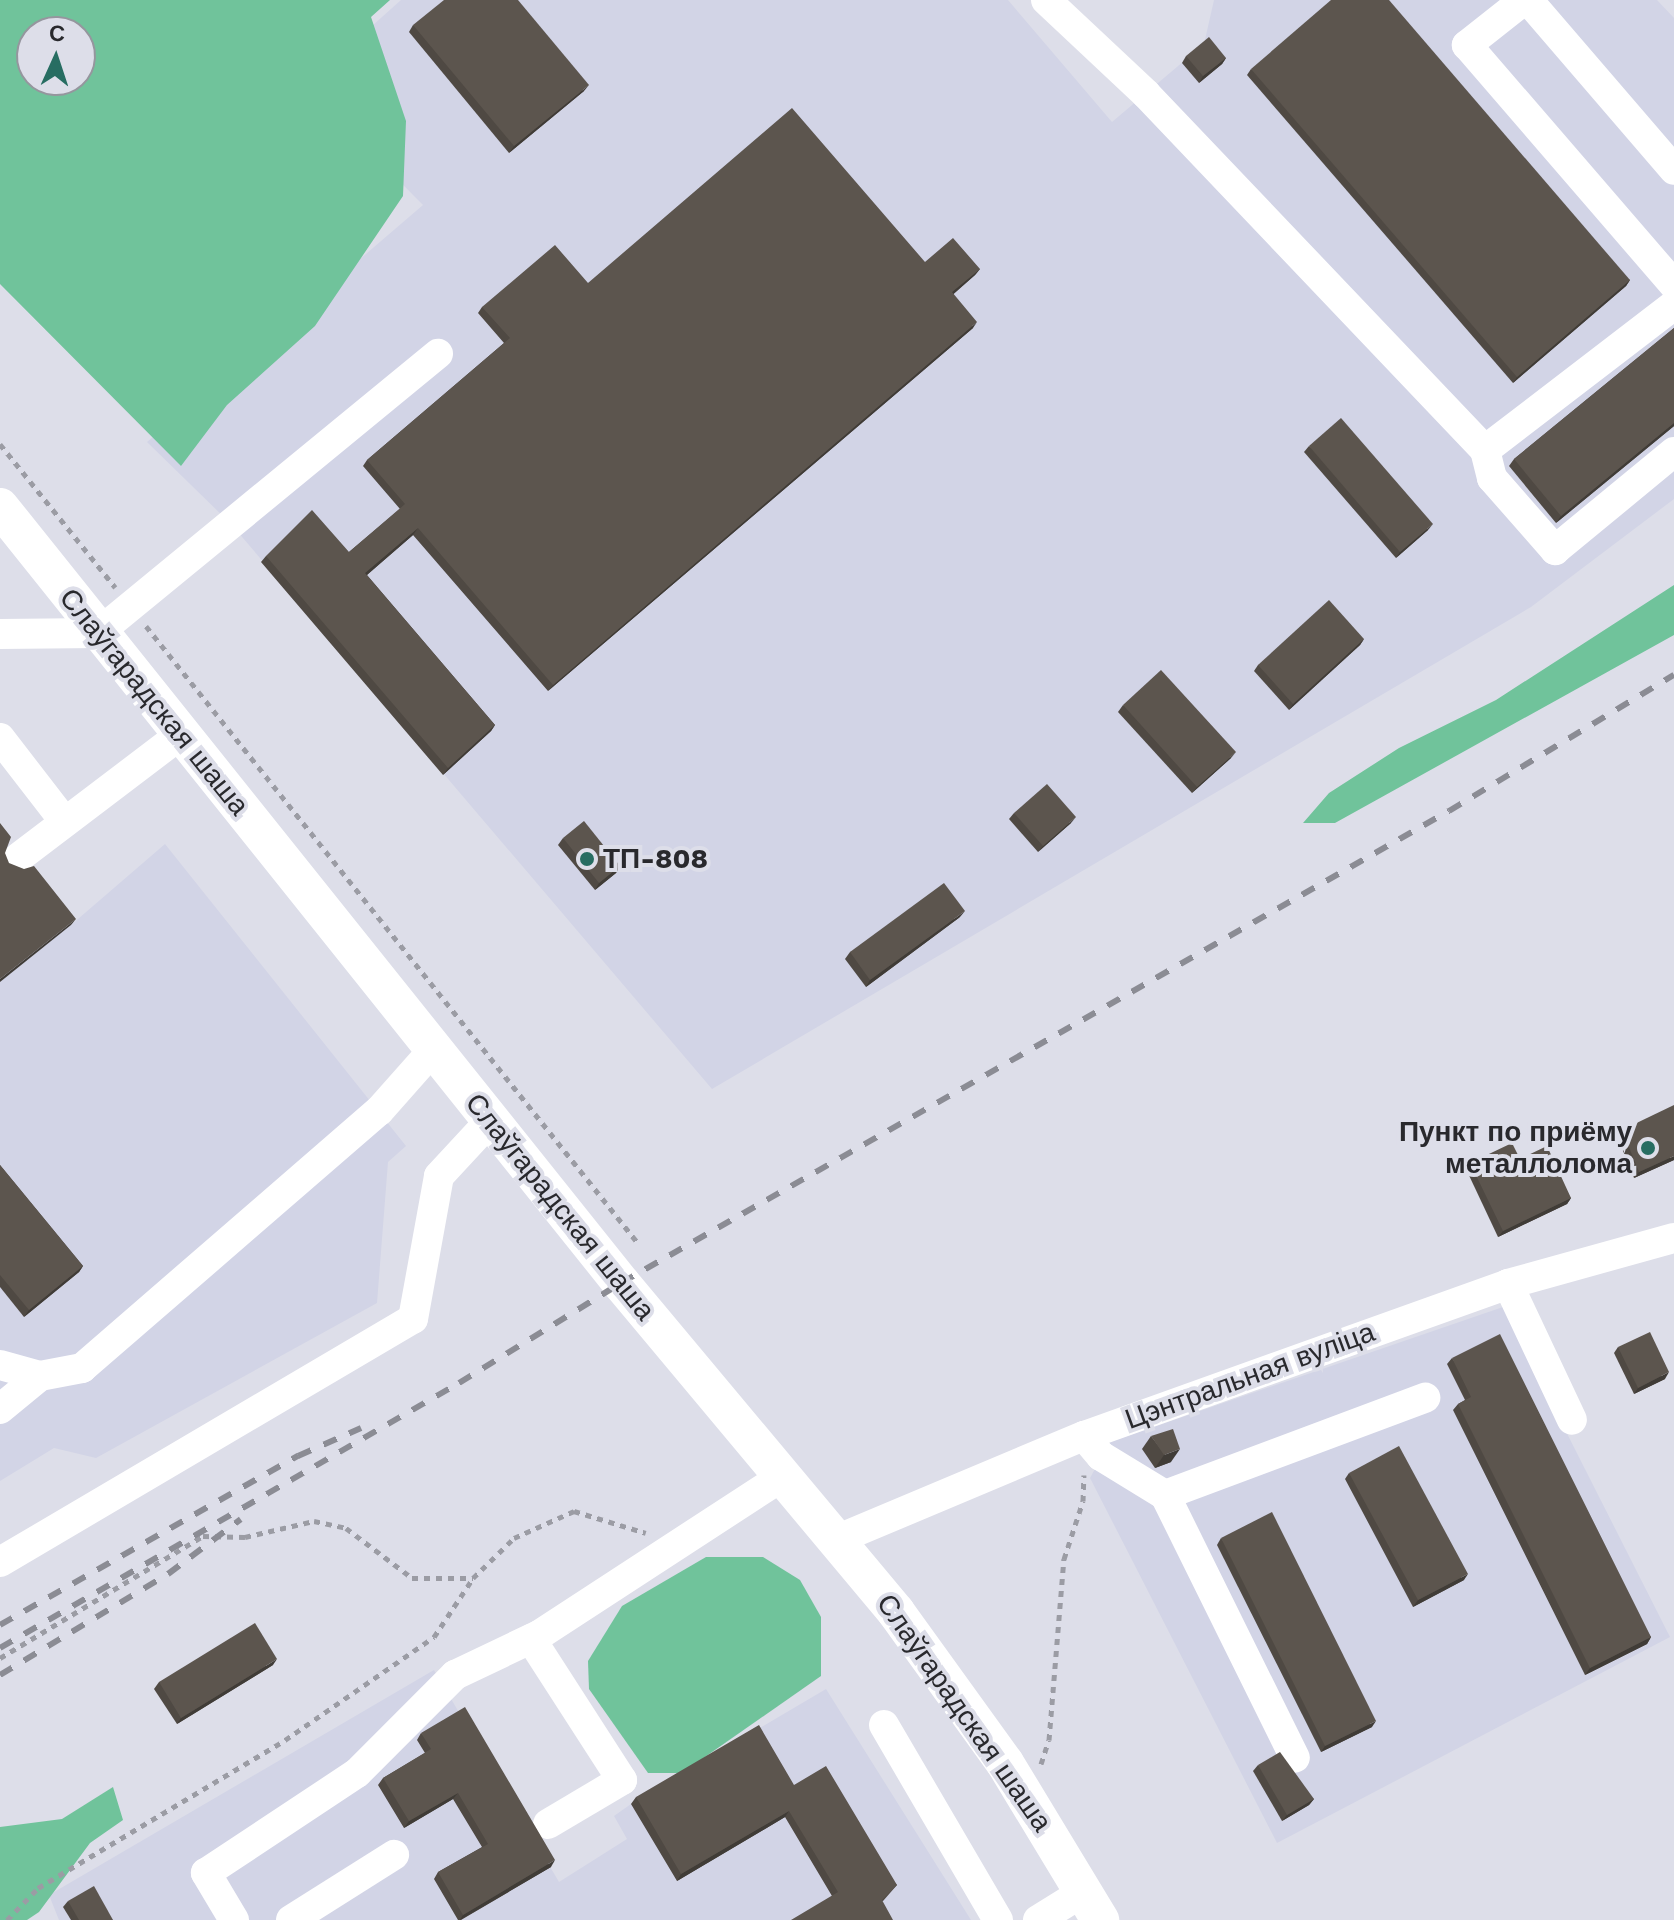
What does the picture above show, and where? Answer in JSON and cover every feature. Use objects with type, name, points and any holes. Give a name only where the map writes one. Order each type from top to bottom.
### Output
[{"type":"main road","name":"Слаўгарадская шаша","points":[[0,507],[490,1121],[836,1540],[949,1682],[1028,1799],[1092,1905]]},
{"type":"street","points":[[1046,0],[1146,94],[1485,450],[1492,478],[1555,550],[1674,452]]},
{"type":"street","points":[[1674,170],[1526,0],[1467,45],[1674,285]]},
{"type":"street","points":[[1485,450],[1674,305]]},
{"type":"street","points":[[0,634],[98,633],[129,604],[438,354]]},
{"type":"street","points":[[18,858],[180,735]]},
{"type":"street","points":[[0,738],[65,822]]},
{"type":"street","points":[[0,1365],[40,1376],[82,1368],[379,1111],[433,1050]]},
{"type":"street","points":[[0,1562],[413,1319],[439,1176],[490,1121]]},
{"type":"street","name":"Цэнтральная вуліца","points":[[836,1540],[1084,1436],[1508,1284],[1674,1238]]},
{"type":"street","points":[[1508,1284],[1572,1420]]},
{"type":"street","points":[[0,1409],[40,1376]]},
{"type":"street","points":[[1165,1495],[1425,1398]]},
{"type":"street","points":[[1084,1436],[1101,1456],[1165,1495],[1295,1758]]},
{"type":"street","points":[[234,1920],[206,1873],[357,1773],[455,1675],[531,1639],[783,1476]]},
{"type":"street","points":[[531,1639],[622,1780],[548,1824]]},
{"type":"street","points":[[884,1725],[998,1920]]},
{"type":"street","points":[[291,1920],[394,1855]]},
{"type":"street","points":[[1038,1920],[1092,1905]]},
{"type":"path","points":[[0,444],[637,1242]]},
{"type":"path","points":[[1028,1799],[1049,1740],[1064,1559],[1083,1501],[1084,1436]]},
{"type":"path","points":[[7,1920],[38,1888],[285,1740],[434,1637],[473,1578],[514,1538],[574,1511],[679,1545]]},
{"type":"path","points":[[0,1658],[203,1536],[245,1537],[314,1521],[346,1528],[412,1578],[473,1578]]},
{"type":"shaded area","points":[[401,0],[1008,0],[1112,122],[1204,44],[1214,0],[1657,0],[1674,18],[1674,499],[1531,607],[712,1089],[231,524],[147,442],[423,205],[305,86]]},
{"type":"shaded area","points":[[0,835],[71,925],[165,844],[406,1146],[388,1162],[377,1303],[96,1458],[54,1448],[0,1481]]},
{"type":"shaded area","points":[[1503,1307],[1670,1637],[1277,1843],[1090,1478],[1110,1442]]},
{"type":"shaded area","points":[[434,1670],[559,1882],[627,1839],[614,1816],[826,1689],[971,1920],[59,1920],[49,1895]]},
{"type":"green space","points":[[0,0],[390,0],[371,17],[406,121],[403,196],[315,326],[227,405],[181,466],[0,284]]},
{"type":"green space","points":[[1674,585],[1674,635],[1335,823],[1303,823],[1329,793],[1399,748],[1496,700]]},
{"type":"green space","points":[[706,1557],[763,1557],[800,1580],[821,1617],[821,1676],[682,1773],[648,1773],[589,1689],[588,1661],[622,1606]]},
{"type":"green space","points":[[113,1787],[123,1820],[90,1843],[39,1912],[27,1920],[0,1920],[0,1827],[62,1819]]},
{"type":"building","points":[[444,0],[518,0],[589,85],[514,146],[413,25]]},
{"type":"building","points":[[1331,0],[1389,0],[1630,280],[1517,377],[1251,69]]},
{"type":"building","points":[[1209,37],[1226,58],[1203,76],[1186,56]]},
{"type":"building","points":[[792,108],[925,262],[953,238],[980,269],[952,292],[977,322],[553,685],[418,528],[365,573],[495,725],[448,768],[266,556],[312,510],[349,552],[405,504],[367,460],[510,338],[482,307],[555,245],[588,283]]},
{"type":"building","points":[[1674,328],[1674,423],[1561,516],[1514,459]]},
{"type":"building","points":[[1341,418],[1433,524],[1400,552],[1309,446]]},
{"type":"building","points":[[1329,600],[1364,639],[1293,704],[1258,665]]},
{"type":"building","points":[[1161,670],[1236,752],[1197,787],[1123,705]]},
{"type":"building","points":[[1047,784],[1076,817],[1043,846],[1014,813]]},
{"type":"building","name":"ТП-808","points":[[584,821],[620,866],[599,883],[563,838]]},
{"type":"building","points":[[0,823],[11,837],[5,853],[9,863],[24,869],[34,866],[76,919],[0,979]]},
{"type":"building","points":[[944,883],[965,911],[870,980],[850,952]]},
{"type":"building","name":"Пункт по приёму металлолома","points":[[1674,1105],[1674,1156],[1639,1172],[1622,1130]]},
{"type":"building","points":[[1512,1143],[1520,1159],[1547,1146],[1571,1198],[1503,1231],[1470,1163]]},
{"type":"building","points":[[0,1165],[83,1266],[29,1310],[0,1275]]},
{"type":"building","points":[[1650,1332],[1669,1372],[1638,1388],[1618,1347]]},
{"type":"building","points":[[1500,1334],[1651,1637],[1590,1668],[1458,1404],[1471,1397],[1452,1358]]},
{"type":"building","points":[[1173,1429],[1180,1449],[1164,1455],[1151,1436]]},
{"type":"building","points":[[1399,1446],[1468,1574],[1418,1600],[1349,1473]]},
{"type":"building","points":[[1272,1512],[1376,1721],[1325,1746],[1221,1538]]},
{"type":"building","points":[[255,1623],[277,1659],[181,1718],[159,1682]]},
{"type":"building","points":[[465,1707],[555,1860],[463,1915],[438,1872],[488,1844],[458,1793],[409,1821],[383,1778],[431,1749],[421,1733]]},
{"type":"building","points":[[759,1725],[794,1785],[826,1766],[897,1885],[882,1900],[893,1920],[791,1920],[838,1892],[789,1811],[681,1874],[636,1797]]},
{"type":"building","points":[[1280,1752],[1314,1799],[1287,1815],[1258,1765]]},
{"type":"building","points":[[94,1886],[113,1920],[79,1920],[68,1901]]},
{"type":"railway","points":[[0,1648],[459,1383],[621,1283],[1449,811],[1674,675]]},
{"type":"railway","points":[[0,1625],[298,1456],[361,1428]]},
{"type":"railway","points":[[0,1675],[168,1574],[241,1519]]},
{"type":"place","name":"ТП-808","points":[[587,859]]},
{"type":"place","name":"Пункт по приёму металлолома","points":[[1648,1148]]}]
